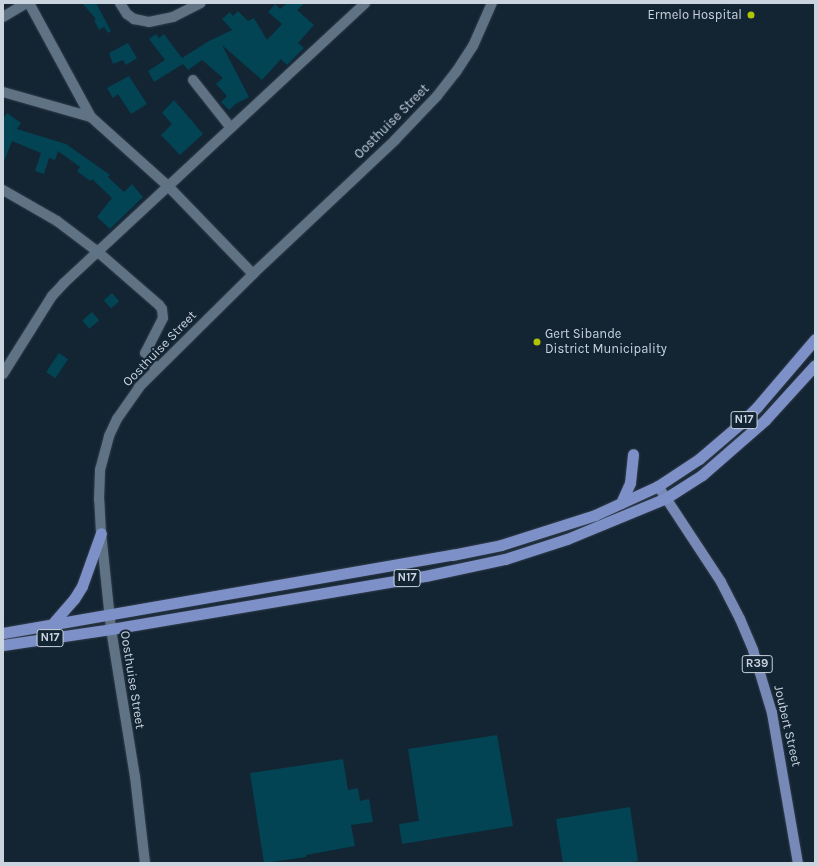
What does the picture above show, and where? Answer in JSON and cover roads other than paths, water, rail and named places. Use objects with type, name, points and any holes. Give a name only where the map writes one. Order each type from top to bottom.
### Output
[{"type":"highway","name":"N17","points":[[3,633],[53,623],[406,564],[501,545],[588,517],[658,486],[699,459],[740,424],[786,374],[815,339]]},
{"type":"highway","name":"N17","points":[[3,645],[111,629],[425,576],[505,559],[591,531],[666,498],[702,475],[736,447],[787,398],[815,365]]},
{"type":"highway","points":[[621,503],[630,484],[633,454]]},
{"type":"highway","points":[[53,623],[74,599],[82,586],[101,532]]},
{"type":"main road","name":"Joubert Street","points":[[658,486],[721,582],[753,650],[772,713],[798,863]]},
{"type":"street","points":[[3,16],[26,3]]},
{"type":"street","points":[[29,3],[91,117],[168,186],[253,274]]},
{"type":"street","points":[[120,3],[127,14],[134,19],[149,22],[173,17],[201,3]]},
{"type":"street","points":[[3,374],[52,296],[64,283],[365,3]]},
{"type":"street","name":"Oosthuise Street","points":[[145,863],[135,777],[109,614],[101,532],[99,500],[100,470],[109,436],[128,401],[156,369],[253,274],[395,140],[437,96],[456,72],[472,46],[492,3]]},
{"type":"street","points":[[193,80],[231,128]]},
{"type":"street","points":[[3,92],[91,117]]},
{"type":"street","points":[[3,190],[57,221],[98,252],[155,300],[162,309],[162,322],[145,350],[147,358],[156,369]]},
{"type":"place","name":"Ermelo Hospital","points":[[751,15]]},
{"type":"place","name":"Gert Sibande District Municipality","points":[[537,342]]}]
